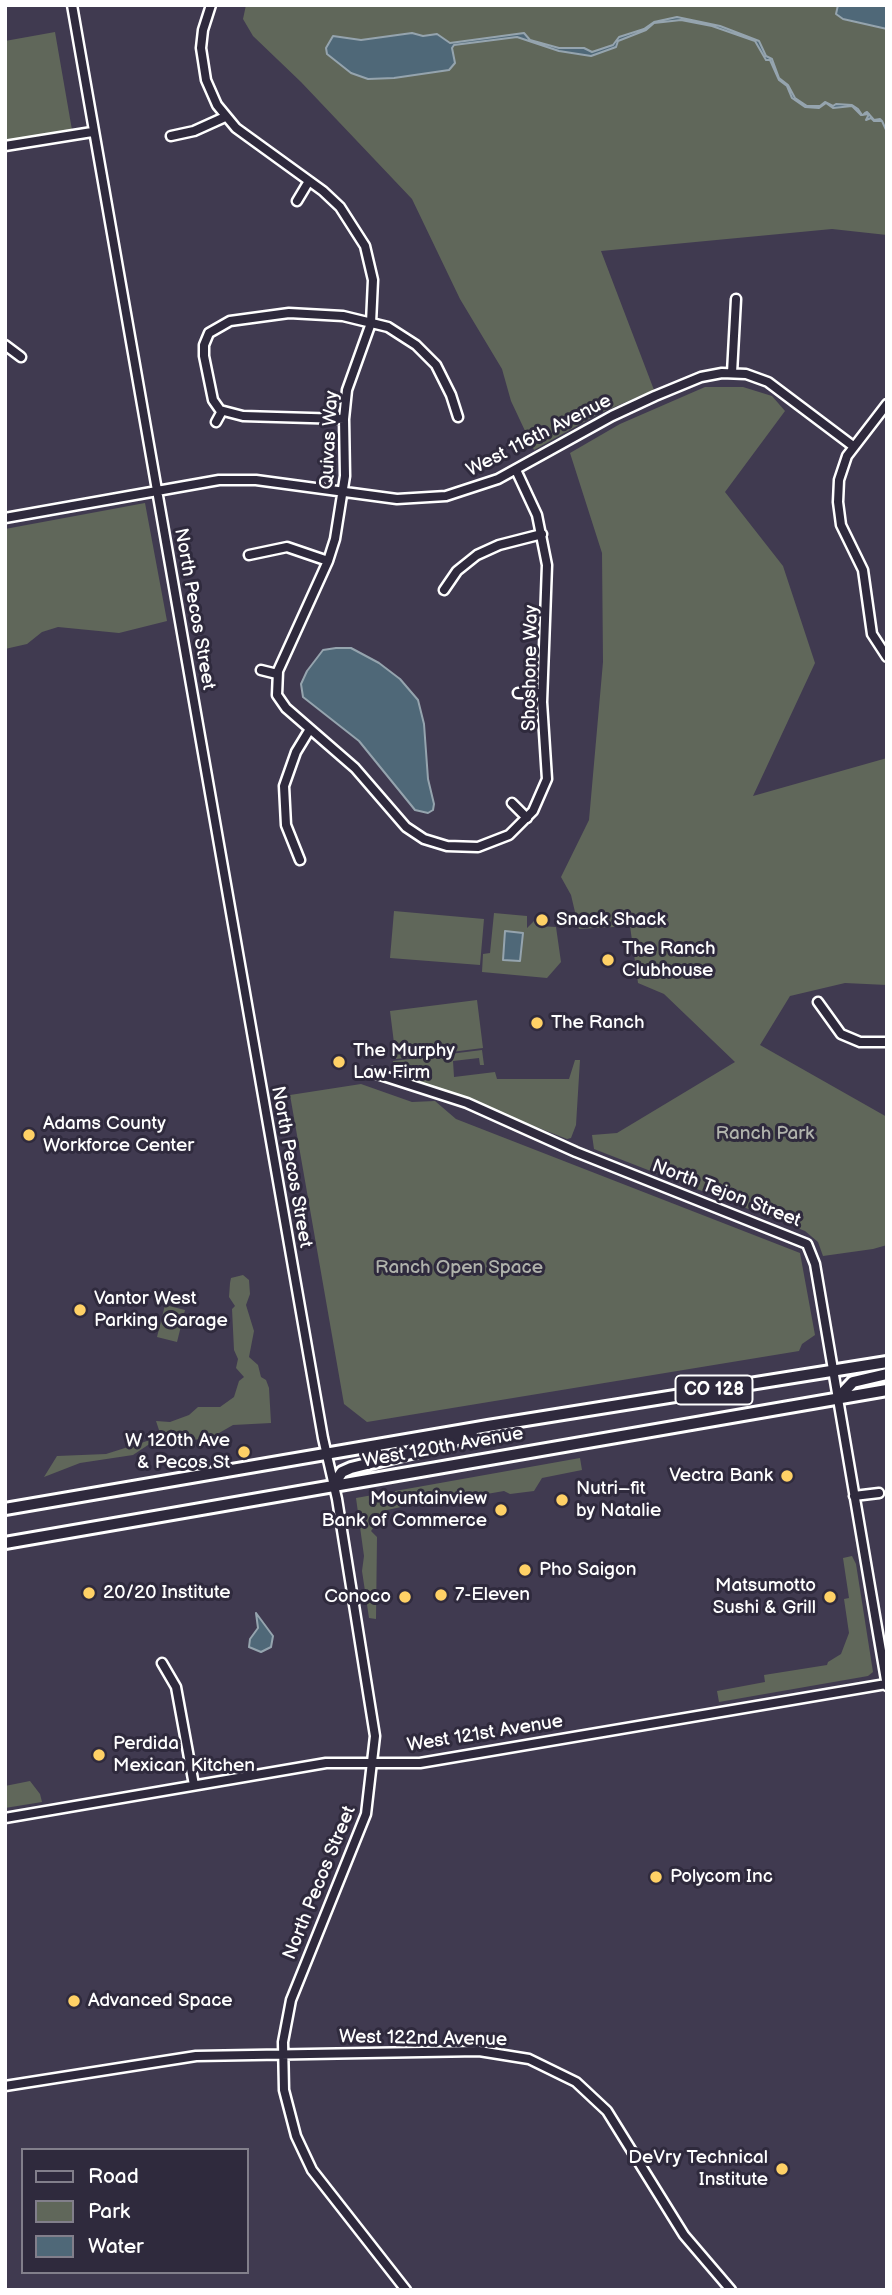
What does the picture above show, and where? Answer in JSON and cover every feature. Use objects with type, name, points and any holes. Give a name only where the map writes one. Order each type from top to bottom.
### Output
[{"type":"main road","name":"West 120th Avenue","points":[[5,1509],[488,1426],[887,1363]]},
{"type":"main road","points":[[837,1399],[853,1382],[887,1374]]},
{"type":"main road","name":"West 120th Avenue","points":[[5,1543],[887,1390]]},
{"type":"main road","points":[[334,1484],[342,1472],[351,1468],[443,1446],[488,1426]]},
{"type":"street","name":"North Pecos Street","points":[[72,5],[92,132],[326,1454],[334,1484],[371,1710],[374,1761],[366,1814],[294,1991],[286,2021],[282,2055],[290,2118],[305,2158],[321,2183],[406,2290]]},
{"type":"street","name":"Quivas Way","points":[[212,5],[203,30],[201,57],[209,90],[225,117],[340,207],[365,246],[374,293],[371,323],[349,381],[344,419],[346,465],[343,492],[328,561],[277,674]]},
{"type":"street","points":[[171,136],[194,131],[225,117]]},
{"type":"street","points":[[5,146],[92,132]]},
{"type":"street","points":[[297,201],[309,181]]},
{"type":"street","points":[[732,373],[736,299]]},
{"type":"street","points":[[344,419],[243,415],[222,411],[213,400],[204,356],[205,339],[215,327],[240,319],[301,312],[371,323],[394,330],[436,365],[451,395],[457,417]]},
{"type":"street","points":[[5,345],[21,357]]},
{"type":"street","name":"West 116th Avenue","points":[[5,518],[157,490],[244,480],[397,499],[427,498],[481,487],[611,416],[655,396],[701,377],[732,373],[757,377],[777,387],[821,425],[853,446]]},
{"type":"street","points":[[887,404],[853,446],[839,480],[839,517],[861,562],[872,634],[887,657]]},
{"type":"street","points":[[216,422],[222,411]]},
{"type":"street","name":"Shoshone Way","points":[[310,729],[355,768],[412,832],[447,846],[487,845],[509,835],[527,818],[547,779],[542,693],[548,578],[542,534],[516,470]]},
{"type":"street","points":[[444,590],[457,571],[477,555],[499,544],[542,534]]},
{"type":"street","points":[[249,555],[287,547],[328,561]]},
{"type":"street","points":[[261,670],[277,674],[275,685],[282,704],[310,729],[296,752],[285,786],[286,825],[300,860]]},
{"type":"street","points":[[517,693],[542,693]]},
{"type":"street","points":[[512,803],[527,818]]},
{"type":"street","points":[[818,1002],[829,1022],[841,1034],[860,1042],[887,1042]]},
{"type":"street","name":"North Tejon Street","points":[[371,1072],[467,1103],[576,1152],[804,1242],[811,1250],[887,1685]]},
{"type":"street","points":[[854,1496],[879,1493]]},
{"type":"street","points":[[163,1662],[176,1687],[194,1785]]},
{"type":"street","name":"West 121st Avenue","points":[[5,1818],[326,1763],[420,1763],[887,1685]]},
{"type":"street","name":"West 122nd Avenue","points":[[5,2086],[167,2058],[488,2052],[520,2056],[553,2068],[586,2090],[619,2125],[684,2235],[698,2255],[731,2290]]},
{"type":"green space","points":[[246,5],[887,5],[887,235],[832,229],[601,251],[654,390],[598,414],[534,450],[511,401],[502,369],[460,299],[412,199],[301,82],[253,36],[243,19]]},
{"type":"green space","points":[[55,32],[72,130],[5,141],[5,41]]},
{"type":"green space","name":"Ranch Park","points":[[705,387],[743,387],[772,396],[785,411],[725,492],[783,566],[815,663],[753,796],[887,758],[887,985],[845,983],[790,996],[760,1045],[887,1117],[887,1245],[873,1249],[823,1256],[818,1242],[805,1231],[594,1149],[592,1135],[617,1133],[735,1062],[664,994],[638,983],[630,926],[579,929],[571,895],[561,877],[589,820],[603,662],[602,553],[570,453],[620,424]]},
{"type":"green space","points":[[145,503],[167,621],[119,633],[58,627],[42,632],[27,644],[5,649],[5,529]]},
{"type":"green space","points":[[394,911],[484,919],[480,965],[390,958]]},
{"type":"green space","points":[[494,913],[527,916],[527,928],[534,921],[539,926],[556,927],[561,962],[547,978],[482,972],[483,954],[490,953]]},
{"type":"green space","points":[[477,1000],[483,1048],[396,1059],[390,1011]]},
{"type":"green space","points":[[482,1050],[484,1065],[480,1065],[479,1058],[453,1061],[454,1077],[495,1072],[497,1079],[569,1079],[575,1060],[580,1060],[576,1125],[571,1138],[567,1139],[395,1072],[393,1061]]},
{"type":"green space","name":"Ranch Open Space","points":[[361,1084],[412,1102],[435,1101],[456,1119],[800,1253],[815,1335],[802,1344],[799,1351],[367,1422],[344,1404],[290,1095]]},
{"type":"green space","points":[[243,1275],[249,1280],[250,1294],[246,1305],[254,1331],[249,1357],[258,1365],[261,1377],[266,1380],[269,1388],[271,1423],[233,1425],[212,1437],[194,1440],[154,1441],[133,1455],[80,1463],[44,1477],[57,1456],[106,1454],[147,1441],[160,1433],[156,1421],[170,1422],[189,1415],[198,1407],[220,1407],[234,1397],[239,1381],[244,1377],[236,1368],[238,1359],[234,1350],[232,1309],[235,1306],[229,1297],[230,1283],[231,1278]]},
{"type":"green space","points":[[165,1305],[185,1310],[177,1342],[157,1337]]},
{"type":"green space","points":[[580,1458],[582,1470],[542,1478],[534,1491],[510,1494],[504,1491],[475,1496],[467,1501],[462,1494],[387,1510],[371,1531],[377,1537],[376,1619],[369,1618],[356,1498]]},
{"type":"green space","points":[[852,1556],[856,1564],[873,1672],[868,1676],[719,1702],[717,1691],[765,1682],[764,1675],[827,1665],[841,1654],[849,1633],[844,1599],[849,1598],[843,1558]]},
{"type":"green space","points":[[30,1781],[40,1794],[42,1802],[5,1808],[5,1786]]},
{"type":"water","points":[[838,5],[887,5],[887,29],[843,19],[836,14]]},
{"type":"water","points":[[677,17],[720,26],[759,41],[766,56],[772,59],[779,78],[788,85],[795,98],[807,106],[820,106],[825,102],[833,106],[852,105],[862,115],[852,106],[833,108],[826,103],[819,108],[805,107],[792,98],[787,86],[779,80],[770,60],[766,60],[755,41],[712,26],[681,20],[654,23],[646,30],[618,41],[616,47],[591,56],[559,51],[517,37],[454,45],[452,48],[455,63],[449,70],[394,78],[368,79],[351,73],[327,54],[326,48],[333,36],[361,40],[412,33],[423,36],[437,34],[450,43],[524,33],[530,40],[559,48],[584,48],[592,52],[613,45],[619,37],[644,29],[654,22]]},
{"type":"water","points":[[351,648],[379,663],[400,679],[418,700],[424,724],[428,779],[434,804],[433,810],[428,813],[415,810],[359,741],[303,697],[301,684],[307,671],[323,650]]},
{"type":"water","points":[[505,931],[523,933],[520,961],[503,960]]},
{"type":"water","points":[[256,1613],[273,1636],[271,1647],[261,1652],[249,1647],[250,1639],[258,1628]]},
{"type":"place","name":"Snack Shack","points":[[542,920]]},
{"type":"place","name":"The Ranch Clubhouse","points":[[608,960]]},
{"type":"place","name":"The Ranch","points":[[537,1023]]},
{"type":"place","name":"The Murphy Law Firm","points":[[339,1062]]},
{"type":"place","name":"Adams County Workforce Center","points":[[29,1135]]},
{"type":"place","name":"Vantor West Parking Garage","points":[[80,1310]]},
{"type":"place","name":"W 120th Ave & Pecos St","points":[[244,1452]]},
{"type":"place","name":"Vectra Bank","points":[[787,1476]]},
{"type":"place","name":"Nutri–fit by Natalie","points":[[562,1500]]},
{"type":"place","name":"Mountainview Bank of Commerce","points":[[501,1510]]},
{"type":"place","name":"Pho Saigon","points":[[525,1570]]},
{"type":"place","name":"20/20 Institute","points":[[89,1593]]},
{"type":"place","name":"7-Eleven","points":[[441,1595]]},
{"type":"place","name":"Conoco","points":[[405,1597]]},
{"type":"place","name":"Matsumotto Sushi & Grill","points":[[830,1597]]},
{"type":"place","name":"Perdida Mexican Kitchen","points":[[99,1755]]},
{"type":"place","name":"Polycom Inc","points":[[656,1877]]},
{"type":"place","name":"Advanced Space","points":[[74,2001]]},
{"type":"place","name":"DeVry Technical Institute","points":[[782,2169]]}]
